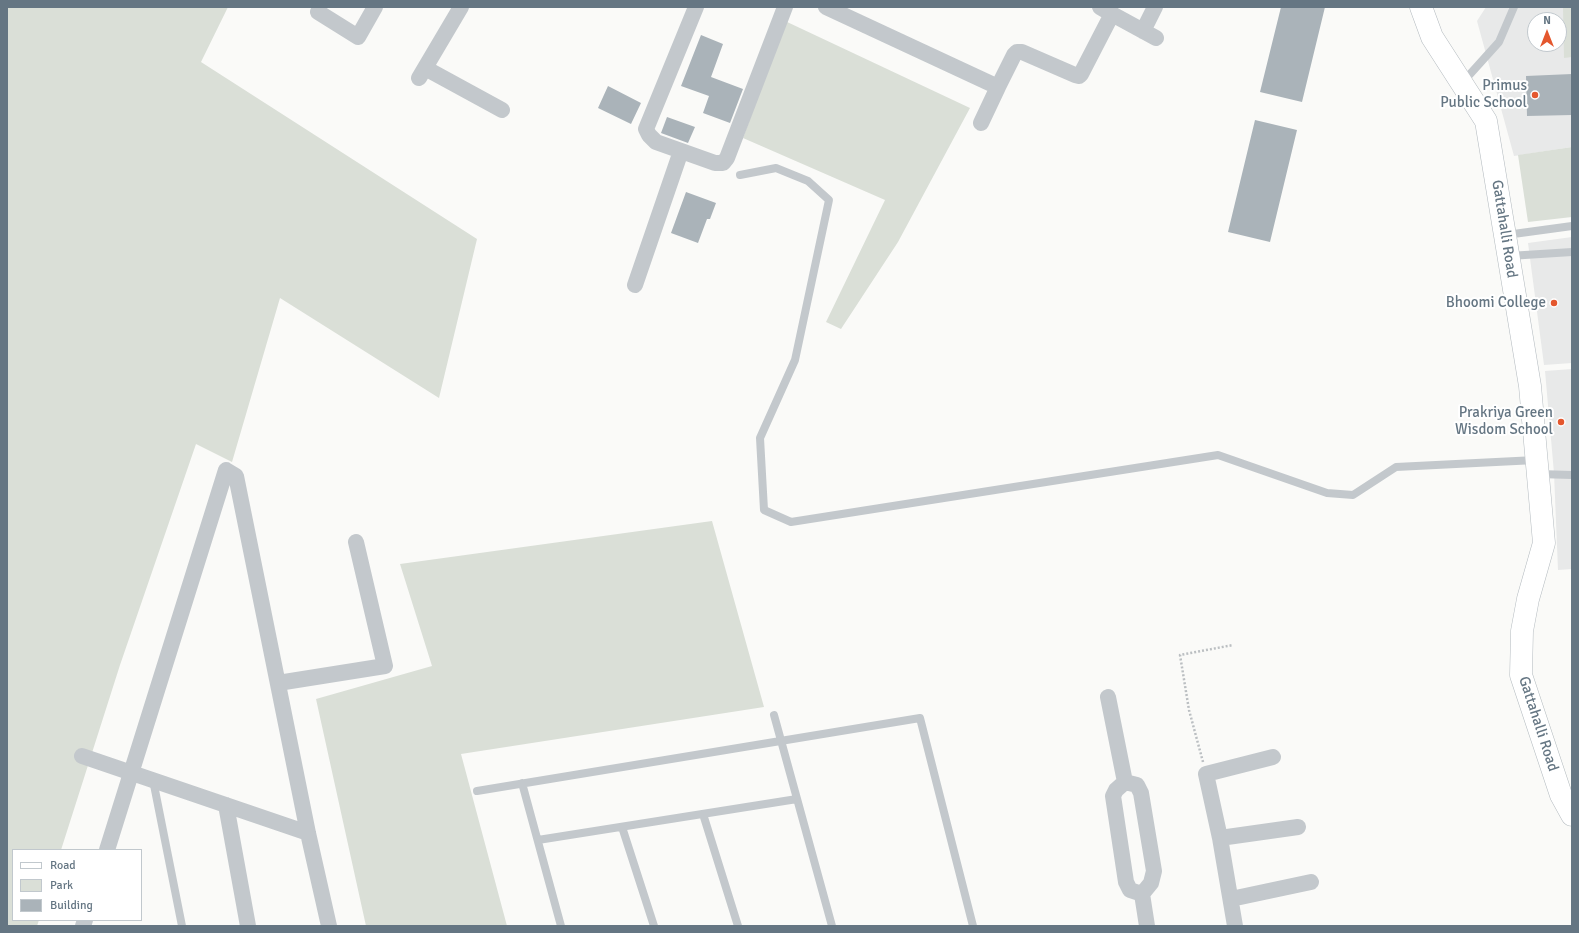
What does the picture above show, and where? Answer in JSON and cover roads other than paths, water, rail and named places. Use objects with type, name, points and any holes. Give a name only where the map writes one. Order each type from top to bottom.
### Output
[{"type":"main road","name":"Gattahalli Road","points":[[1421,7],[1432,37],[1486,121],[1530,386],[1544,543],[1528,599],[1522,631],[1521,675],[1561,795],[1572,815]]},
{"type":"street","points":[[318,12],[358,37],[375,7]]},
{"type":"street","points":[[461,7],[422,73],[502,110]]},
{"type":"street","points":[[696,7],[646,129],[649,135],[656,142],[715,163],[723,163],[727,158],[785,7]]},
{"type":"street","points":[[826,7],[998,87]]},
{"type":"street","points":[[981,123],[1014,55],[1017,52],[1022,52],[1079,76],[1106,11],[1149,35],[1155,7]]},
{"type":"street","points":[[635,285],[681,151]]},
{"type":"street","points":[[107,849],[226,470],[236,476],[308,833],[329,926]]},
{"type":"street","points":[[278,683],[385,666],[356,542]]},
{"type":"street","points":[[1108,697],[1125,782]]},
{"type":"street","points":[[82,756],[308,833]]},
{"type":"street","points":[[1235,926],[1220,838],[1206,774],[1273,757]]},
{"type":"street","points":[[1125,782],[1137,785],[1141,793],[1154,871],[1151,883],[1142,894],[1147,926]]},
{"type":"street","points":[[1125,782],[1116,790],[1113,796],[1126,882],[1130,890],[1142,894]]},
{"type":"street","points":[[226,805],[248,926]]},
{"type":"street","points":[[1220,838],[1298,826]]},
{"type":"street","points":[[1231,899],[1312,882]]},
{"type":"lane","points":[[1462,83],[1499,42],[1514,7]]},
{"type":"lane","points":[[740,175],[776,168],[808,181],[829,200],[795,360],[760,438],[764,510],[790,522],[1218,455],[1327,493],[1353,495],[1396,467],[1537,467],[1572,475]]},
{"type":"lane","points":[[1505,235],[1572,226]]},
{"type":"lane","points":[[1508,256],[1572,252]]},
{"type":"lane","points":[[774,715],[832,926]]},
{"type":"lane","points":[[477,791],[920,718],[973,926]]},
{"type":"lane","points":[[153,780],[182,926]]},
{"type":"lane","points":[[522,783],[561,926]]},
{"type":"lane","points":[[538,840],[797,799]]},
{"type":"lane","points":[[703,814],[738,926]]},
{"type":"lane","points":[[622,827],[654,926]]},
{"type":"place","name":"Primus Public School","points":[[1535,95]]},
{"type":"place","name":"Bhoomi College","points":[[1554,303]]},
{"type":"place","name":"Prakriya Green Wisdom School","points":[[1561,422]]}]
